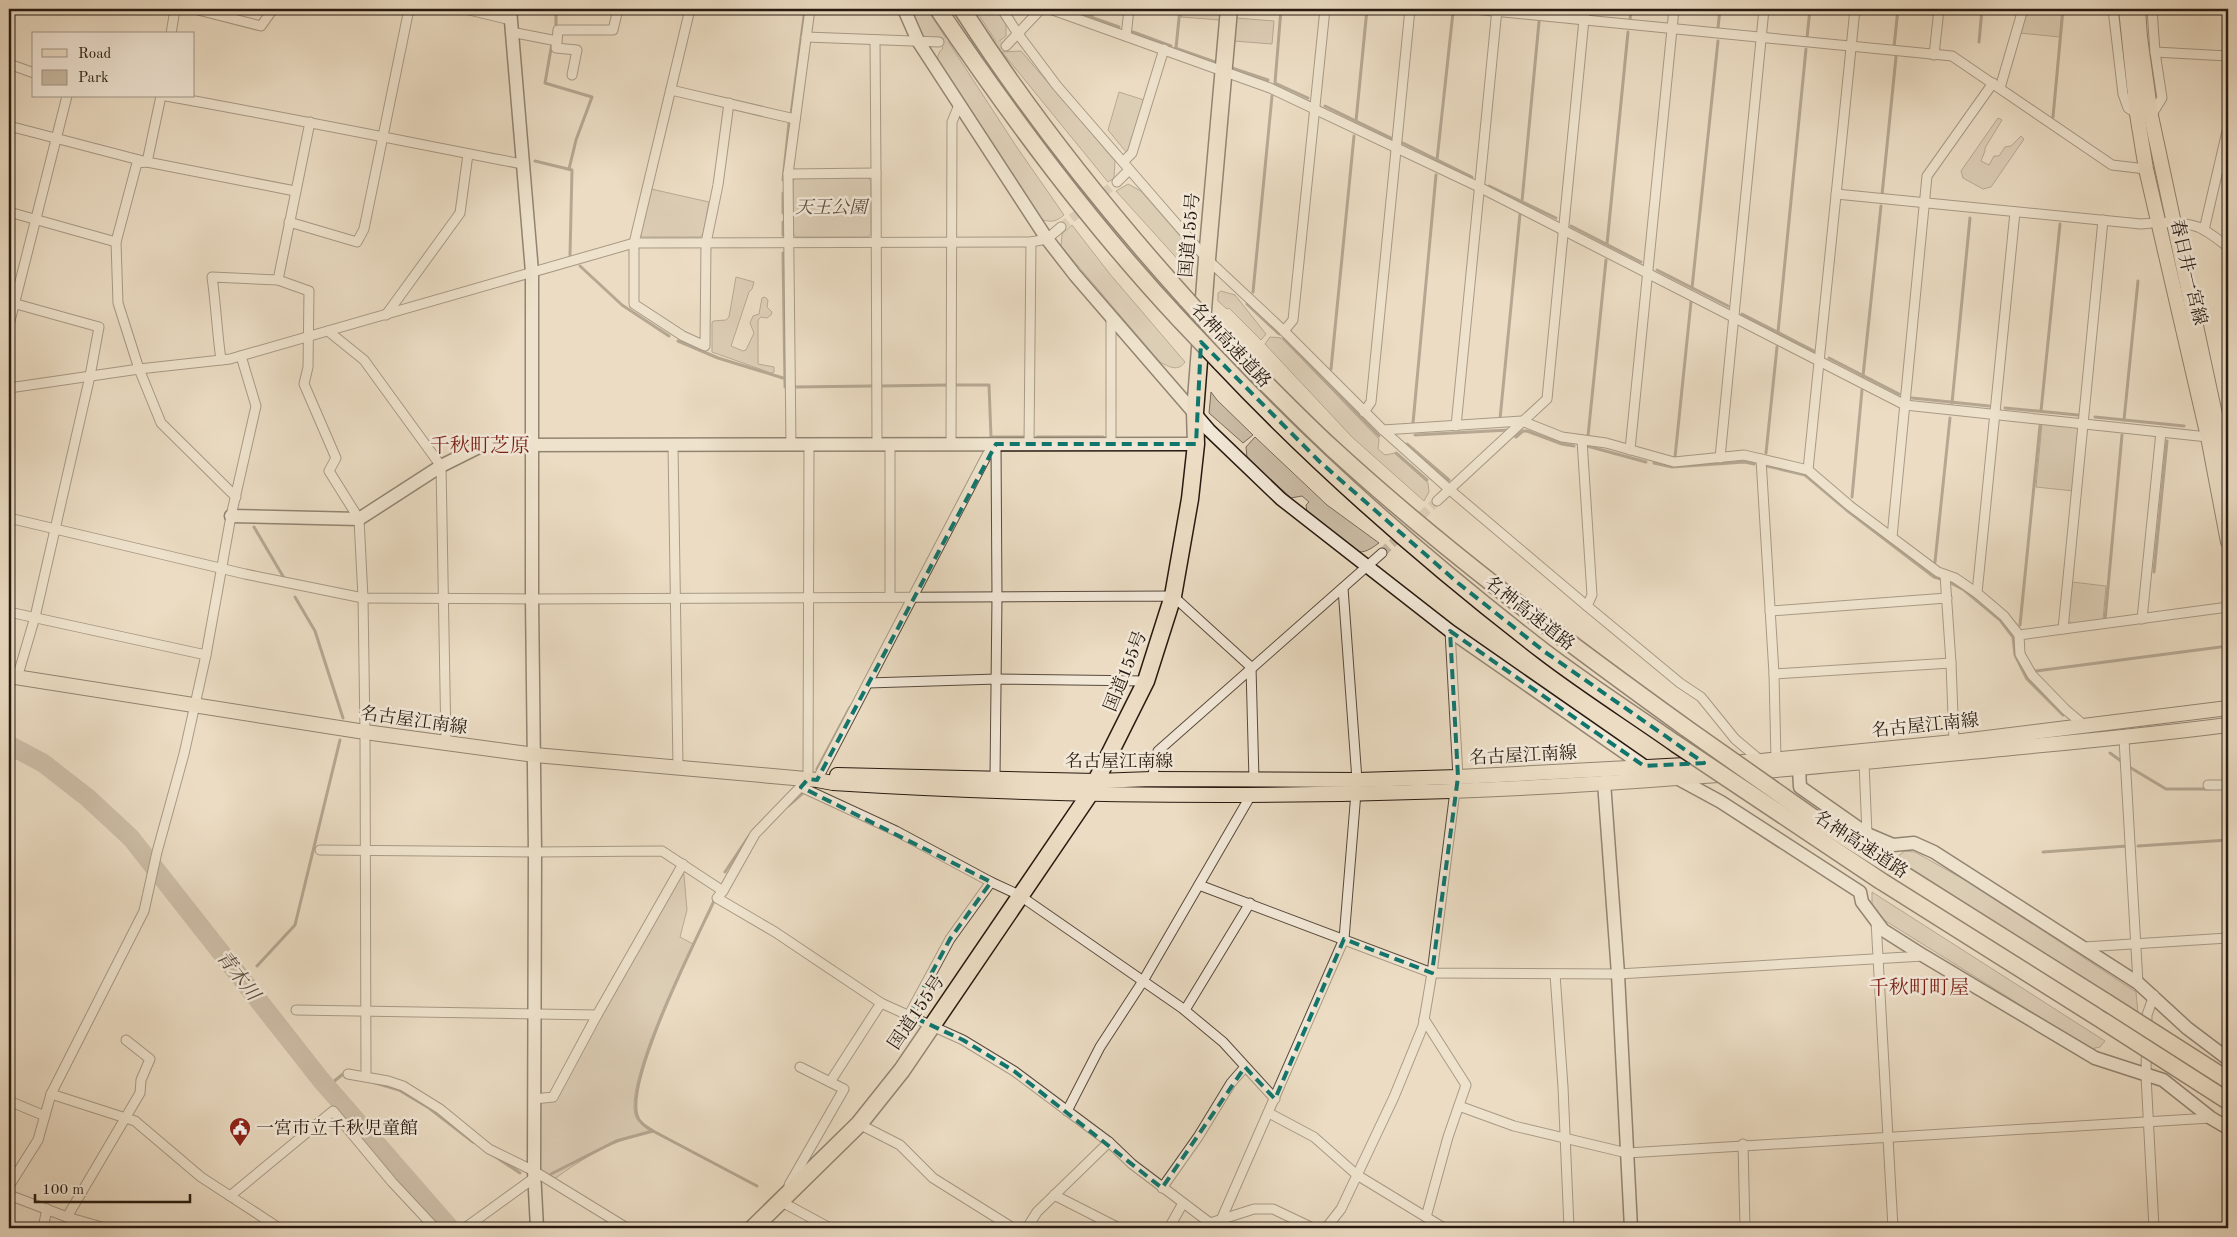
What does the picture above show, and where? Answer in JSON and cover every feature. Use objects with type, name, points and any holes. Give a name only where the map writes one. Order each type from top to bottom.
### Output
[{"type":"highway","name":"名神高速道路","points":[[938,9],[1024,130],[1082,207],[1181,321],[1267,412],[1320,462],[1458,583],[1545,652],[1676,744],[1881,881],[2228,1101]]},
{"type":"highway","name":"名神高速道路","points":[[962,9],[1033,114],[1100,200],[1187,300],[1224,341],[1331,448],[1407,513],[1560,637],[1812,816],[2228,1080]]},
{"type":"highway","name":"国道155号","points":[[753,1228],[859,1124],[897,1076],[1092,788],[1146,681],[1173,596],[1183,549],[1196,444],[1195,412],[1229,9]]},
{"type":"main road","name":"春日井一宮線","points":[[2126,9],[2137,114],[2146,169],[2158,222],[2219,437],[2228,542]]},
{"type":"main road","name":"春日井一宮線","points":[[2138,9],[2151,116],[2228,475]]},
{"type":"main road","name":"名古屋江南線","points":[[13,677],[365,732],[535,755],[678,767],[808,782],[952,790],[1092,788],[1251,795],[1357,787],[1604,782],[1864,763],[2124,739],[2228,725]]},
{"type":"main road","name":"名古屋江南線","points":[[1456,784],[1644,766],[1761,761],[1954,742],[2228,708]]},
{"type":"main road","name":"名古屋江南線","points":[[808,782],[835,774],[995,777],[1092,788],[1152,779],[1254,780],[1357,787]]},
{"type":"street","points":[[171,32],[175,9]]},
{"type":"street","points":[[194,9],[261,26],[273,9]]},
{"type":"street","points":[[289,222],[357,242],[364,229],[409,9]]},
{"type":"street","points":[[465,9],[511,20],[557,41]]},
{"type":"street","points":[[572,75],[577,50],[556,48],[558,30],[613,30],[618,9]]},
{"type":"street","points":[[690,9],[634,243],[634,304],[683,336],[705,346],[706,243],[718,185],[729,103]]},
{"type":"street","points":[[790,445],[788,174],[810,9]]},
{"type":"street","points":[[904,9],[918,41],[1047,239],[1111,318],[1209,430],[1280,499],[1450,631],[1644,766],[1676,777],[1722,802],[1860,892],[1862,902],[1883,930],[2095,1058],[2163,1080],[2211,1118],[2228,1128]]},
{"type":"street","points":[[1002,9],[1018,34],[1057,86],[1207,259],[1284,331],[1383,430],[1450,490],[1587,606],[1680,683],[1701,697],[1735,739],[1761,761]]},
{"type":"street","points":[[1006,46],[1041,9]]},
{"type":"street","points":[[1050,9],[1270,88],[1479,187],[1905,405],[2219,437]]},
{"type":"street","points":[[1126,36],[1129,9]]},
{"type":"street","points":[[1284,331],[1293,320],[1324,9]]},
{"type":"street","points":[[1364,412],[1371,402],[1410,9]]},
{"type":"street","points":[[1473,9],[1952,56],[2112,165],[2146,169]]},
{"type":"street","points":[[1437,501],[1547,399],[1585,9]]},
{"type":"street","points":[[1630,450],[1674,9]]},
{"type":"street","points":[[1720,458],[1764,9]]},
{"type":"street","points":[[1808,470],[1855,9]]},
{"type":"street","points":[[1934,55],[1940,9]]},
{"type":"street","points":[[1892,537],[1928,176],[1996,85],[2023,9]]},
{"type":"street","points":[[2113,9],[2124,94],[2128,108],[2137,114]]},
{"type":"street","points":[[2151,116],[2162,98],[2155,52],[2152,9]]},
{"type":"street","points":[[1456,426],[1497,10]]},
{"type":"street","points":[[511,20],[532,272],[532,599],[536,852],[534,1174],[537,1228]]},
{"type":"street","points":[[806,37],[939,42]]},
{"type":"street","points":[[875,40],[876,445]]},
{"type":"street","points":[[1123,162],[1132,153],[1164,49]]},
{"type":"street","points":[[2155,52],[2228,56]]},
{"type":"street","points":[[9,64],[32,72]]},
{"type":"street","points":[[671,90],[795,119]]},
{"type":"street","points":[[9,325],[12,303],[37,218],[67,98]]},
{"type":"street","points":[[147,162],[161,98]]},
{"type":"street","points":[[177,98],[522,164]]},
{"type":"street","points":[[951,444],[952,122],[959,105]]},
{"type":"street","points":[[278,280],[310,122]]},
{"type":"street","points":[[9,126],[147,162],[295,191]]},
{"type":"street","points":[[2204,230],[2228,127]]},
{"type":"street","points":[[386,315],[460,214],[468,154]]},
{"type":"street","points":[[147,162],[137,164],[116,242],[118,303],[139,369],[161,423],[236,497]]},
{"type":"street","points":[[1117,182],[1129,170]]},
{"type":"street","points":[[788,174],[876,173]]},
{"type":"street","points":[[1836,194],[2141,224],[2173,223],[2198,227],[2228,247]]},
{"type":"street","points":[[9,212],[37,218],[116,242]]},
{"type":"street","points":[[1977,593],[2015,212]]},
{"type":"street","points":[[2064,629],[2104,220]]},
{"type":"street","points":[[9,388],[241,356],[634,243],[1031,242],[1047,239],[1061,227]]},
{"type":"street","points":[[1029,444],[1031,242]]},
{"type":"street","points":[[221,360],[212,277],[278,280],[309,291],[308,367],[304,384],[336,458],[329,470],[359,519],[363,598],[365,732],[364,1010],[366,1077]]},
{"type":"street","points":[[12,303],[98,327],[90,376],[35,617],[13,677]]},
{"type":"street","points":[[1111,318],[1111,444]]},
{"type":"street","points":[[328,331],[364,360],[441,466],[446,743]]},
{"type":"street","points":[[9,1186],[38,1140],[51,1094],[144,912],[151,878],[184,754],[193,706],[206,655],[231,516],[256,406],[241,356]]},
{"type":"street","points":[[1383,430],[1522,421],[1562,437],[1606,443],[1674,462],[1744,456],[1808,470],[1850,506],[1945,575],[1954,578],[1977,593],[2004,616],[2019,635],[2020,654],[2032,676],[2085,726]]},
{"type":"street","points":[[2142,618],[2161,432]]},
{"type":"street","points":[[1582,440],[1592,595],[1587,606]]},
{"type":"street","points":[[995,777],[997,679],[996,444]]},
{"type":"street","points":[[996,444],[988,455],[868,683],[808,782],[755,834],[718,898],[775,932],[880,1003],[963,1040],[1014,1071],[1109,1142],[1132,1164],[1210,1223],[1254,1209],[1273,1209],[1313,1228]]},
{"type":"street","points":[[231,516],[359,519],[441,466],[483,445],[1196,444]]},
{"type":"street","points":[[673,445],[678,767]]},
{"type":"street","points":[[808,782],[809,445]]},
{"type":"street","points":[[890,445],[890,597]]},
{"type":"street","points":[[1761,459],[1774,674],[1776,759]]},
{"type":"street","points":[[9,518],[222,569],[363,598],[1173,596],[1251,666],[1254,780]]},
{"type":"street","points":[[1152,779],[1158,751],[1251,666],[1382,553]]},
{"type":"street","points":[[1945,575],[1954,742]]},
{"type":"street","points":[[1220,1220],[1260,1129],[1269,1113],[1344,939],[1357,787],[1342,588]]},
{"type":"street","points":[[1770,611],[1947,598]]},
{"type":"street","points":[[2019,635],[2228,607]]},
{"type":"street","points":[[9,612],[206,655]]},
{"type":"street","points":[[1326,1228],[1341,1210],[1394,1097],[1424,1019],[1432,973],[1456,784],[1450,631]]},
{"type":"street","points":[[1774,674],[1951,663]]},
{"type":"street","points":[[868,683],[997,679],[1146,681]]},
{"type":"street","points":[[2124,739],[2138,983]]},
{"type":"street","points":[[1864,763],[1867,834]]},
{"type":"street","points":[[1799,768],[1800,787],[1867,834],[1893,845],[1914,843],[1934,852],[2138,983],[2154,995],[2187,1028],[2228,1059]]},
{"type":"street","points":[[808,782],[896,831],[1019,895],[1185,1010],[1223,1042],[1275,1099]]},
{"type":"street","points":[[1604,782],[1618,974],[1631,1228]]},
{"type":"street","points":[[2208,785],[2228,785]]},
{"type":"street","points":[[1067,1111],[1100,1047],[1143,981],[1251,795]]},
{"type":"street","points":[[1860,892],[1893,845]]},
{"type":"street","points":[[320,850],[662,851],[723,891]]},
{"type":"street","points":[[534,1099],[553,1097],[597,1015],[683,864]]},
{"type":"street","points":[[909,1015],[950,939],[992,882]]},
{"type":"street","points":[[1199,885],[1432,973],[1618,974],[1924,956]]},
{"type":"street","points":[[1185,1010],[1250,904]]},
{"type":"street","points":[[1876,921],[1893,1228]]},
{"type":"street","points":[[2084,947],[2228,938]]},
{"type":"street","points":[[1555,974],[1569,1228]]},
{"type":"street","points":[[2154,995],[2147,1015],[2146,1076],[2154,1228]]},
{"type":"street","points":[[830,1082],[880,1003]]},
{"type":"street","points":[[296,1010],[597,1015]]},
{"type":"street","points":[[1424,1019],[1466,1084],[1448,1137],[1426,1217]]},
{"type":"street","points":[[67,1217],[140,1093],[141,1080],[150,1059],[126,1040]]},
{"type":"street","points":[[800,1067],[844,1089],[779,1202],[830,1228]]},
{"type":"street","points":[[1162,1188],[1198,1137],[1231,1083],[1245,1067]]},
{"type":"street","points":[[348,1074],[402,1086],[440,1110],[489,1149],[627,1228]]},
{"type":"street","points":[[51,1094],[135,1121],[201,1177],[280,1228]]},
{"type":"street","points":[[9,1100],[45,1116]]},
{"type":"street","points":[[1459,1106],[1514,1126],[1627,1153],[1743,1144],[1887,1138],[2148,1120],[2211,1118]]},
{"type":"street","points":[[230,1196],[333,1111],[392,1182],[435,1228]]},
{"type":"street","points":[[1269,1113],[1314,1137],[1357,1175],[1444,1228]]},
{"type":"street","points":[[859,1124],[900,1145],[933,1178],[1013,1228]]},
{"type":"street","points":[[1027,1228],[1037,1212],[1109,1142]]},
{"type":"street","points":[[1743,1144],[1745,1228]]},
{"type":"street","points":[[465,1228],[534,1174]]},
{"type":"street","points":[[9,1195],[67,1217],[105,1228]]},
{"type":"street","points":[[1054,1195],[1119,1228]]},
{"type":"street","points":[[1169,1228],[1183,1203]]},
{"type":"street","points":[[43,1228],[47,1209]]},
{"type":"street","points":[[1220,1220],[1226,1228]]},
{"type":"highlighted area","points":[[1201,342],[1320,462],[1458,583],[1545,652],[1704,763],[1644,766],[1450,631],[1458,777],[1432,973],[1344,939],[1275,1099],[1245,1067],[1162,1188],[1014,1071],[963,1040],[909,1015],[950,939],[991,882],[801,787],[808,779],[817,780],[996,444],[1196,444]]},
{"type":"green space","points":[[912,9],[927,9],[1016,146],[1064,215],[1059,219],[1054,221],[1042,220],[938,64],[938,55],[943,48],[937,39],[923,36],[912,17]]},
{"type":"green space","points":[[975,9],[996,9],[1006,25],[1006,36],[997,43]]},
{"type":"green space","points":[[1182,9],[1221,9],[1220,20],[1181,17]]},
{"type":"green space","points":[[2028,9],[2062,9],[2060,37],[2019,33]]},
{"type":"green space","points":[[1236,18],[1274,21],[1272,44],[1234,41]]},
{"type":"green space","points":[[1021,51],[1115,161],[1114,178],[1108,182],[1002,52]]},
{"type":"green space","points":[[1119,92],[1144,100],[1127,153],[1108,130]]},
{"type":"green space","points":[[1998,118],[2002,120],[1985,148],[1981,161],[1989,165],[1994,156],[1999,156],[2005,147],[2011,146],[2021,136],[2024,139],[1991,187],[1983,189],[1963,178],[1961,171]]},
{"type":"green space","name":"天王公園","points":[[867,177],[871,181],[871,234],[868,237],[796,237],[792,232],[793,180],[796,178]]},
{"type":"green space","points":[[1128,184],[1141,191],[1194,252],[1192,275],[1116,191]]},
{"type":"green space","points":[[651,189],[709,202],[703,234],[700,237],[642,237],[640,233]]},
{"type":"green space","points":[[1072,225],[1109,273],[1185,362],[1182,365],[1173,368],[1160,362],[1061,246],[1062,234]]},
{"type":"green space","points":[[736,277],[754,282],[731,346],[743,351],[746,350],[754,333],[750,323],[753,316],[759,314],[762,298],[765,297],[768,300],[767,307],[772,312],[767,318],[761,317],[758,320],[758,364],[774,367],[774,372],[771,373],[712,352],[712,323],[713,321],[726,320],[729,317]]},
{"type":"green space","points":[[1221,291],[1235,295],[1266,334],[1261,340],[1229,308],[1227,309],[1218,301],[1218,293]]},
{"type":"green space","points":[[1270,337],[1282,338],[1379,439],[1378,449],[1385,455],[1395,453],[1428,483],[1429,492],[1424,501],[1352,437],[1265,344]]},
{"type":"green space","points":[[1211,392],[1253,435],[1243,443],[1209,413]]},
{"type":"green space","points":[[2042,423],[2076,426],[2080,432],[2074,491],[2036,487]]},
{"type":"green space","points":[[1255,437],[1327,505],[1379,543],[1364,551],[1354,551],[1307,512],[1306,505],[1309,502],[1302,496],[1291,498],[1247,458],[1246,447]]},
{"type":"green space","points":[[2072,582],[2106,586],[2103,620],[2072,624],[2068,620]]},
{"type":"green space","points":[[1905,851],[1915,852],[1972,884],[2136,992],[2138,1013],[1895,858]]},
{"type":"green space","points":[[683,864],[687,910],[680,937],[693,944],[645,1056],[634,1100],[636,1118],[651,1132],[637,1135],[599,1150],[553,1180],[534,1178],[534,1099],[553,1097]]},
{"type":"green space","points":[[1872,892],[2105,1041],[2100,1047],[2091,1049],[1884,920],[1872,904]]},
{"type":"waterway","points":[[556,9],[556,26]]},
{"type":"waterway","points":[[791,114],[805,9]]},
{"type":"waterway","points":[[1068,9],[1119,27]]},
{"type":"waterway","points":[[1092,9],[1092,17]]},
{"type":"waterway","points":[[1176,48],[1180,9]]},
{"type":"waterway","points":[[1281,9],[1275,83],[1308,98]]},
{"type":"waterway","points":[[1356,121],[1367,9]]},
{"type":"waterway","points":[[1630,20],[1631,9]]},
{"type":"waterway","points":[[1718,28],[1720,9]]},
{"type":"waterway","points":[[1807,38],[1810,9]]},
{"type":"waterway","points":[[1894,47],[1898,9]]},
{"type":"waterway","points":[[1979,42],[1982,9]]},
{"type":"waterway","points":[[2053,117],[2063,9]]},
{"type":"waterway","points":[[1437,160],[1453,12]]},
{"type":"waterway","points":[[1522,201],[1539,22]]},
{"type":"waterway","points":[[1133,32],[1171,46]]},
{"type":"waterway","points":[[1607,244],[1628,32]]},
{"type":"waterway","points":[[1692,288],[1718,41]]},
{"type":"waterway","points":[[552,43],[545,83],[592,97],[576,140],[569,169]]},
{"type":"waterway","points":[[1175,48],[1215,62]]},
{"type":"waterway","points":[[1778,332],[1806,49]]},
{"type":"waterway","points":[[1882,195],[1896,57]]},
{"type":"waterway","points":[[1232,68],[1268,80]]},
{"type":"waterway","points":[[1253,292],[1272,96]]},
{"type":"waterway","points":[[1325,106],[1391,138]]},
{"type":"waterway","points":[[783,180],[789,123]]},
{"type":"waterway","points":[[1331,369],[1354,136]]},
{"type":"waterway","points":[[1403,143],[1472,177]]},
{"type":"waterway","points":[[535,161],[572,170],[570,255]]},
{"type":"waterway","points":[[1413,423],[1436,175]]},
{"type":"waterway","points":[[1489,186],[1556,218]]},
{"type":"waterway","points":[[783,193],[783,213]]},
{"type":"waterway","points":[[1863,376],[1881,206]]},
{"type":"waterway","points":[[1500,419],[1520,214]]},
{"type":"waterway","points":[[1952,403],[1970,218]]},
{"type":"waterway","points":[[783,222],[783,235]]},
{"type":"waterway","points":[[2041,411],[2060,224]]},
{"type":"waterway","points":[[1571,226],[1641,262]]},
{"type":"waterway","points":[[783,253],[785,387]]},
{"type":"waterway","points":[[1588,436],[1606,260]]},
{"type":"waterway","points":[[580,266],[622,305],[669,336]]},
{"type":"waterway","points":[[1657,270],[1728,306]]},
{"type":"waterway","points":[[2124,420],[2138,281]]},
{"type":"waterway","points":[[1675,457],[1691,302]]},
{"type":"waterway","points":[[1247,304],[1279,334]]},
{"type":"waterway","points":[[1742,314],[1814,351]]},
{"type":"waterway","points":[[1284,339],[1379,436]]},
{"type":"waterway","points":[[678,341],[718,358],[783,378]]},
{"type":"waterway","points":[[1766,453],[1777,347]]},
{"type":"waterway","points":[[1829,358],[1899,394]]},
{"type":"waterway","points":[[881,386],[948,385]]},
{"type":"waterway","points":[[956,385],[989,385],[991,437],[1025,437]]},
{"type":"waterway","points":[[794,387],[872,386]]},
{"type":"waterway","points":[[1852,497],[1862,390]]},
{"type":"waterway","points":[[1912,398],[1989,406]]},
{"type":"waterway","points":[[2005,408],[2078,415]]},
{"type":"waterway","points":[[2095,417],[2184,426]]},
{"type":"waterway","points":[[1935,562],[1950,418]]},
{"type":"waterway","points":[[2020,625],[2040,426]]},
{"type":"waterway","points":[[1415,435],[1509,430]]},
{"type":"waterway","points":[[1516,437],[1523,431],[1527,431],[1562,444],[1574,446]]},
{"type":"waterway","points":[[2105,620],[2122,435]]},
{"type":"waterway","points":[[1037,437],[1103,437]]},
{"type":"waterway","points":[[2154,572],[2167,441]]},
{"type":"waterway","points":[[1407,444],[1449,480]]},
{"type":"waterway","points":[[1587,446],[1646,462]]},
{"type":"waterway","points":[[1396,453],[1427,480]]},
{"type":"waterway","points":[[1654,463],[1672,467],[1745,462],[1754,464]]},
{"type":"waterway","points":[[1767,466],[1805,475],[1849,512],[1934,577],[1941,579]]},
{"type":"waterway","points":[[254,527],[284,578]]},
{"type":"waterway","points":[[1951,583],[1964,590],[2000,620],[2013,637],[2015,655],[2027,679],[2063,715]]},
{"type":"waterway","points":[[295,597],[315,631],[343,718]]},
{"type":"waterway","points":[[2036,671],[2228,646]]},
{"type":"waterway","points":[[817,769],[850,707]]},
{"type":"waterway","points":[[257,966],[295,925],[340,740]]},
{"type":"waterway","name":"青木川","points":[[9,745],[43,763],[88,798],[131,838],[321,1080],[450,1228]]},
{"type":"waterway","points":[[2110,753],[2121,761],[2122,764]]},
{"type":"waterway","points":[[2131,768],[2166,789],[2210,789]]},
{"type":"waterway","points":[[788,806],[803,793]]},
{"type":"waterway","points":[[725,872],[749,836]]},
{"type":"waterway","points":[[2138,846],[2228,840]]},
{"type":"waterway","points":[[2043,852],[2127,846]]},
{"type":"waterway","points":[[653,1131],[641,1123],[637,1115],[636,1097],[642,1071],[665,1009],[714,901]]},
{"type":"waterway","points":[[327,1087],[343,1074],[347,1075]]},
{"type":"waterway","points":[[372,1082],[399,1090],[429,1108],[473,1142]]},
{"type":"waterway","points":[[551,1174],[616,1141],[653,1131],[757,1186]]},
{"type":"waterway","points":[[493,1155],[520,1173]]},
{"type":"waterway","points":[[835,1226],[840,1228]]},
{"type":"tunnel","points":[[939,42],[1006,46]]},
{"type":"tunnel","points":[[1061,227],[1117,182]]},
{"type":"tunnel","points":[[1382,553],[1437,501]]},
{"type":"place","name":"一宮市立千秋児童館","points":[[240,1147]]},
{"type":"district","name":"千秋町芝原","points":[[480,445]]},
{"type":"district","name":"千秋町町屋","points":[[1919,987]]}]
